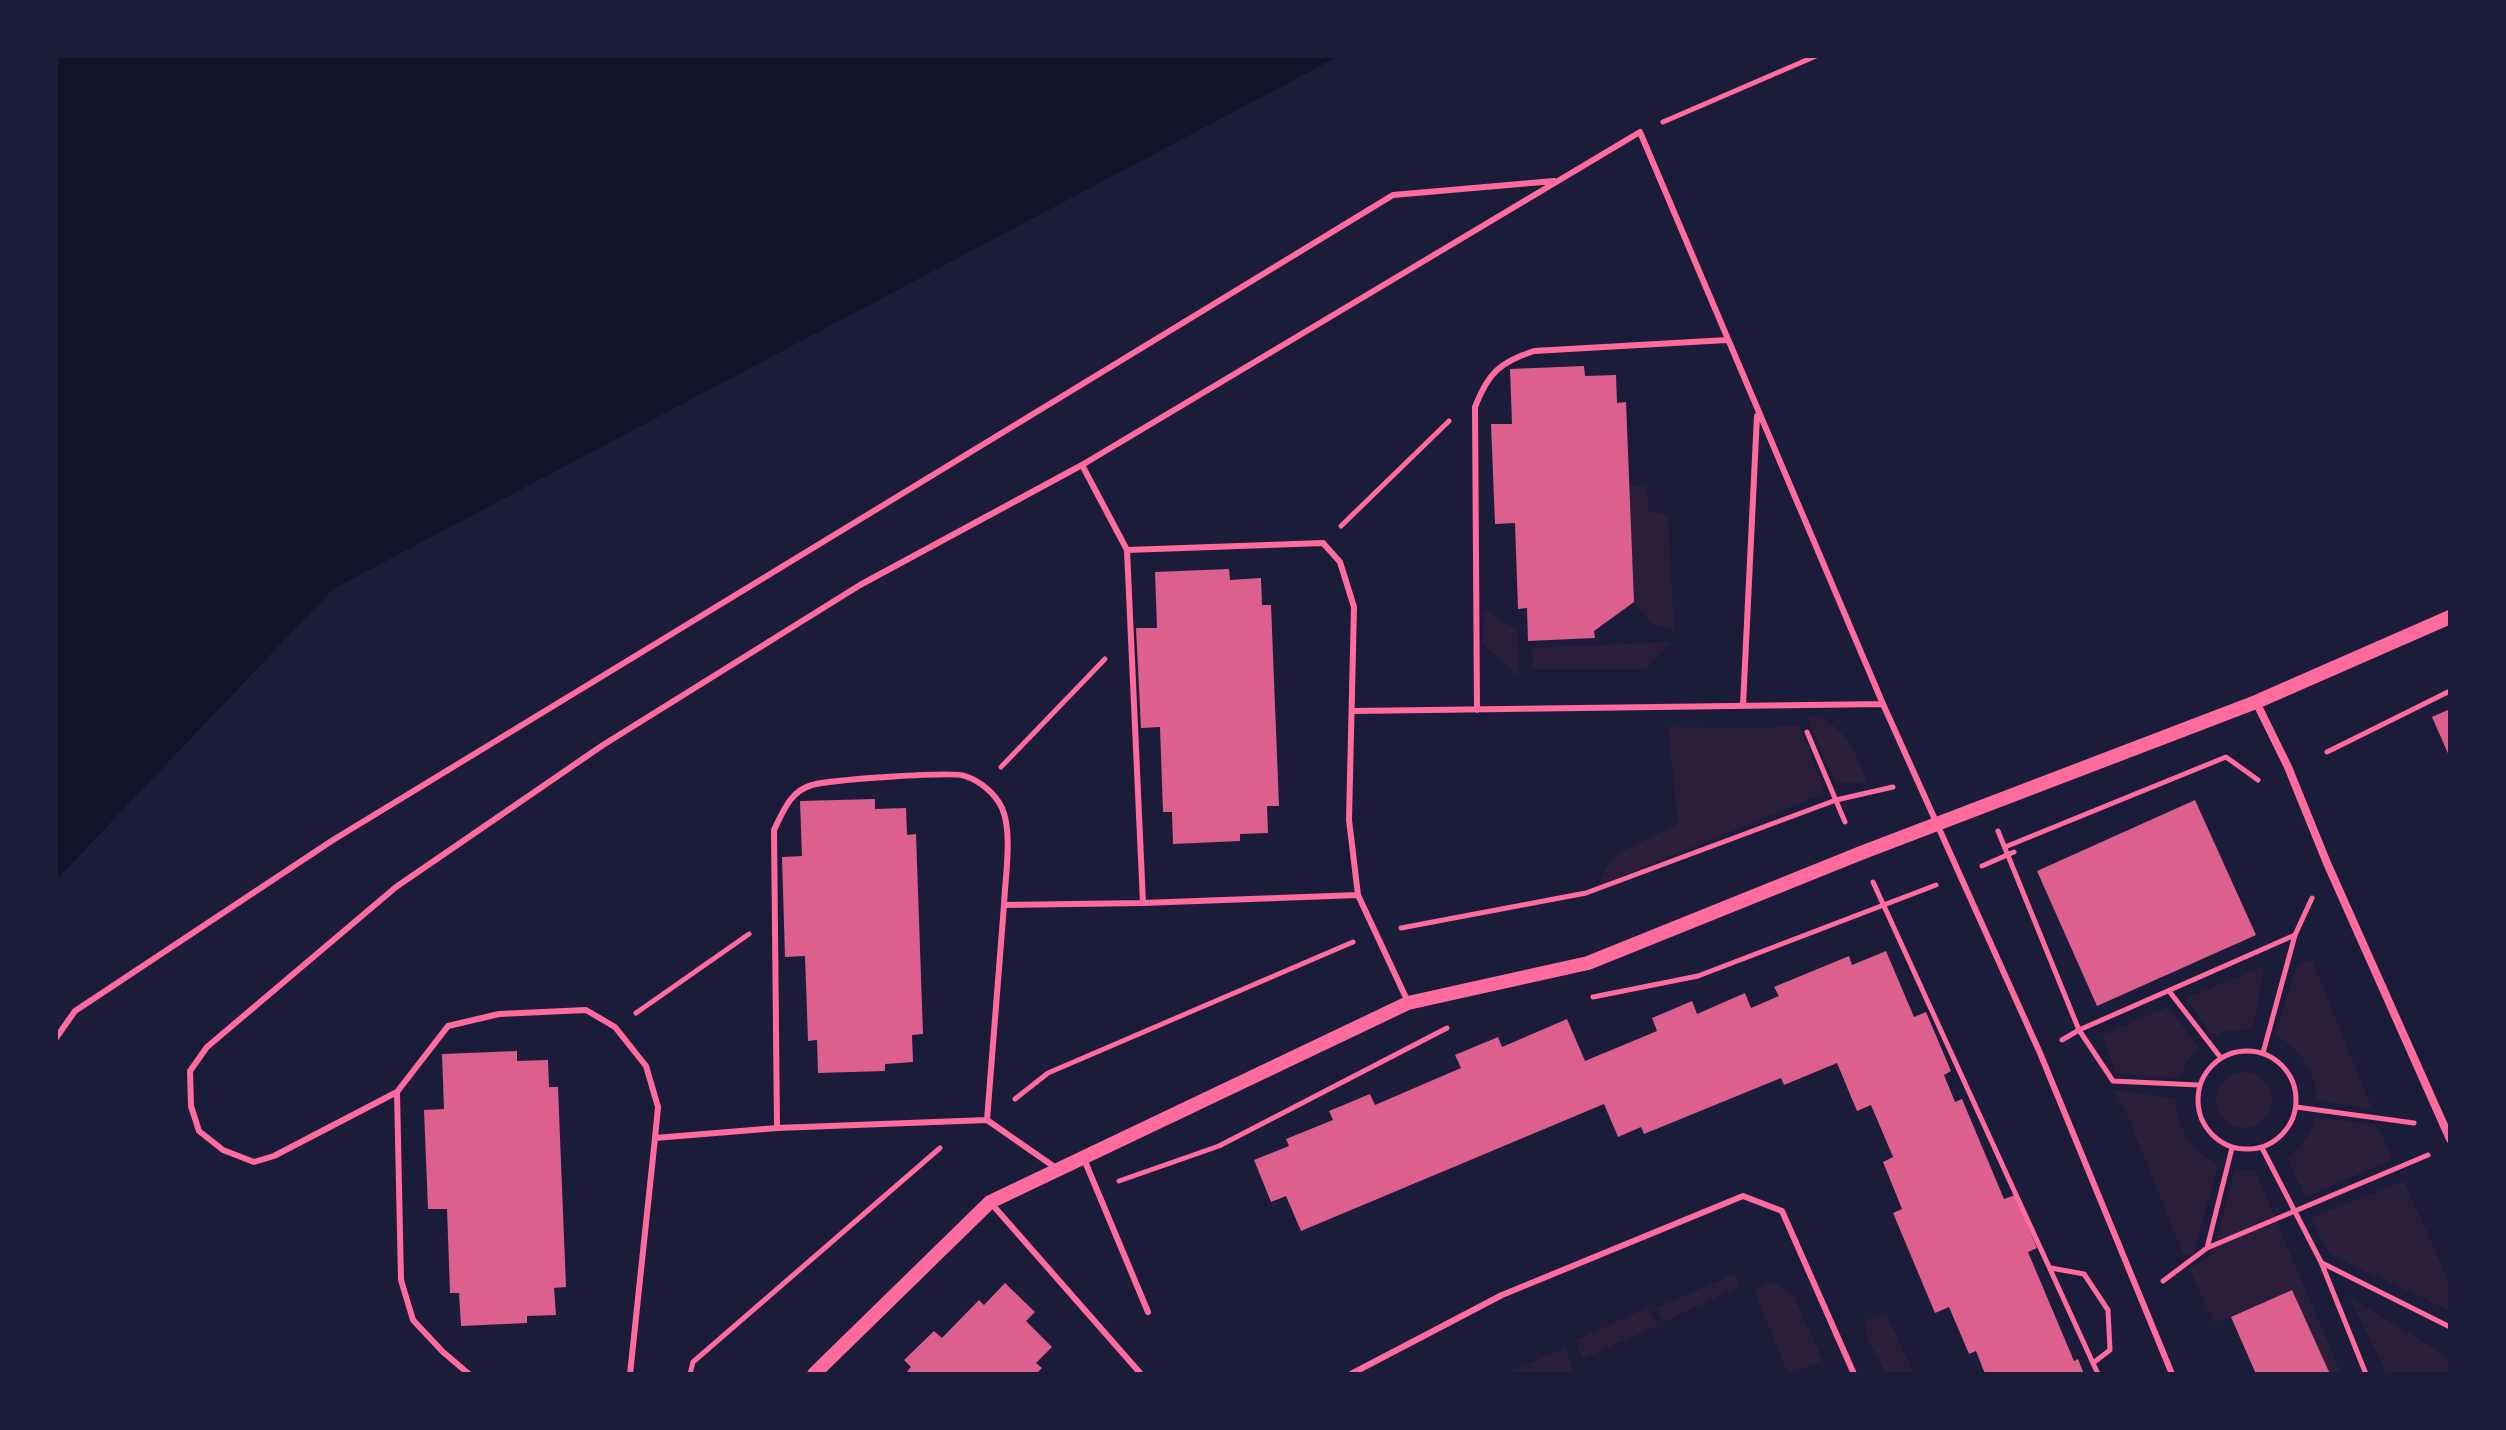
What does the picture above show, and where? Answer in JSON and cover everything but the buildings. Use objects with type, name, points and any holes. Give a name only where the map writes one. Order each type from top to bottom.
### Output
[{"type":"street","points":[[814,1374],[990,1202],[1408,1003],[1588,963],[1846,859],[2256,702],[2450,617]]},
{"type":"street","points":[[2256,702],[2288,767],[2327,863],[2450,1139]]},
{"type":"lane","points":[[630,1374],[658,1107],[646,1066],[615,1027],[586,1010],[499,1014],[448,1026],[397,1092],[274,1156],[254,1162],[223,1150],[199,1131],[191,1106],[190,1071],[207,1047],[396,887],[603,745],[860,585],[1082,465],[1640,132],[1883,704],[2040,1053],[2172,1374]]},
{"type":"lane","points":[[56,1038],[75,1011],[333,840],[1393,195],[1558,181]]},
{"type":"lane","points":[[1477,710],[1475,407],[1494,371],[1510,359],[1534,351],[1727,340]]},
{"type":"lane","points":[[1743,705],[1757,412]]},
{"type":"lane","points":[[1082,465],[1127,550],[1143,903]]},
{"type":"lane","points":[[1127,550],[1323,543],[1340,562],[1354,607],[1349,820],[1358,895],[1408,1003]]},
{"type":"lane","points":[[1353,711],[1883,704]]},
{"type":"lane","points":[[777,1128],[774,830],[789,800],[811,785],[894,777],[962,775],[984,785],[1001,806],[1005,819],[1004,905],[987,1120]]},
{"type":"lane","points":[[1004,905],[1358,895]]},
{"type":"lane","points":[[397,1092],[401,1280],[413,1320],[469,1374]]},
{"type":"lane","points":[[655,1138],[777,1128],[987,1120],[1059,1170]]},
{"type":"lane","points":[[1084,1159],[1148,1312]]},
{"type":"lane","points":[[1351,1374],[1502,1295],[1743,1196],[1782,1211],[1854,1374]]},
{"type":"lane","points":[[990,1202],[1141,1374]]},
{"type":"path","points":[[1640,132],[1816,56]]},
{"type":"path","points":[[1323,543],[1482,389]]},
{"type":"path","points":[[984,785],[1131,632]]},
{"type":"path","points":[[2327,752],[2450,691]]},
{"type":"path","points":[[1796,705],[1845,822]]},
{"type":"path","points":[[2004,847],[2226,757],[2258,780]]},
{"type":"path","points":[[690,1374],[693,1362],[951,1139],[987,1120],[1048,1073],[1376,933],[1586,893],[1836,800],[1919,781]]},
{"type":"path","points":[[1987,805],[2079,1030],[2113,1081],[2199,1085]]},
{"type":"path","points":[[1591,997],[1698,976],[1961,876],[2014,852]]},
{"type":"path","points":[[2263,1053],[2295,935],[2327,863]]},
{"type":"path","points":[[1871,877],[2098,1374]]},
{"type":"path","points":[[615,1027],[775,916]]},
{"type":"path","points":[[2079,1030],[2295,935]]},
{"type":"path","points":[[2169,991],[2221,1058]]},
{"type":"path","points":[[1097,1189],[1219,1146],[1453,1025]]},
{"type":"path","points":[[2249,1050],[2263,1053],[2275,1059],[2293,1080],[2296,1093],[2293,1120],[2285,1132],[2262,1148],[2232,1148],[2218,1141],[2207,1130],[2200,1116],[2197,1100],[2199,1085],[2204,1075],[2221,1058],[2249,1050]]},
{"type":"path","points":[[2296,1107],[2445,1127]]},
{"type":"path","points":[[2207,1248],[2232,1148]]},
{"type":"path","points":[[2262,1148],[2321,1262],[2366,1374]]},
{"type":"path","points":[[2141,1297],[2207,1248],[2436,1152]]},
{"type":"path","points":[[2321,1262],[2450,1327]]},
{"type":"path","points":[[2050,1268],[2084,1274],[2108,1310],[2110,1350],[2093,1363]]},
{"type":"shaded area","points":[[56,56],[1339,56],[333,589],[56,880]]},
{"type":"shaded area","points":[[1646,485],[1649,512],[1668,514],[1674,629],[1651,623],[1634,602],[1629,487]]},
{"type":"shaded area","points":[[1484,608],[1518,631],[1519,676],[1482,644]]},
{"type":"shaded area","points":[[1671,642],[1646,669],[1533,669],[1532,648]]},
{"type":"shaded area","points":[[1818,716],[1843,735],[1866,783],[1835,783],[1807,717]]},
{"type":"shaded area","points":[[1799,725],[1825,793],[1597,886],[1613,856],[1678,824],[1668,727],[1767,728]]},
{"type":"shaded area","points":[[2312,960],[2372,1109],[2317,1100],[2314,1079],[2305,1062],[2292,1047],[2275,1035],[2297,965]]},
{"type":"shaded area","points":[[2262,967],[2264,971],[2252,1030],[2225,1031],[2213,1039],[2187,998]]},
{"type":"shaded area","points":[[2168,1007],[2199,1048],[2187,1061],[2180,1078],[2116,1073],[2102,1035]]},
{"type":"shaded area","points":[[2244,1072],[2264,1080],[2272,1100],[2264,1120],[2244,1128],[2224,1120],[2216,1100],[2224,1080]]},
{"type":"shaded area","points":[[2114,1090],[2176,1099],[2176,1109],[2187,1138],[2218,1165],[2194,1253],[2184,1256],[2128,1117]]},
{"type":"shaded area","points":[[2315,1118],[2376,1124],[2393,1159],[2305,1197],[2287,1157],[2297,1150]]},
{"type":"shaded area","points":[[2235,1170],[2255,1170],[2341,1374],[2330,1374],[2292,1291],[2214,1323],[2189,1268],[2212,1256]]},
{"type":"shaded area","points":[[2404,1181],[2450,1284],[2450,1311],[2329,1254],[2311,1218]]},
{"type":"shaded area","points":[[1734,1274],[1741,1286],[1663,1322],[1656,1308]]},
{"type":"shaded area","points":[[1771,1282],[1791,1291],[1823,1360],[1790,1374],[1754,1290]]},
{"type":"shaded area","points":[[2349,1297],[2450,1358],[2450,1374],[2387,1374]]},
{"type":"shaded area","points":[[1648,1308],[1658,1325],[1583,1359],[1575,1340]]},
{"type":"shaded area","points":[[1886,1313],[1914,1374],[1886,1374],[1868,1339],[1864,1321]]},
{"type":"shaded area","points":[[1565,1348],[1575,1374],[1503,1374]]}]
